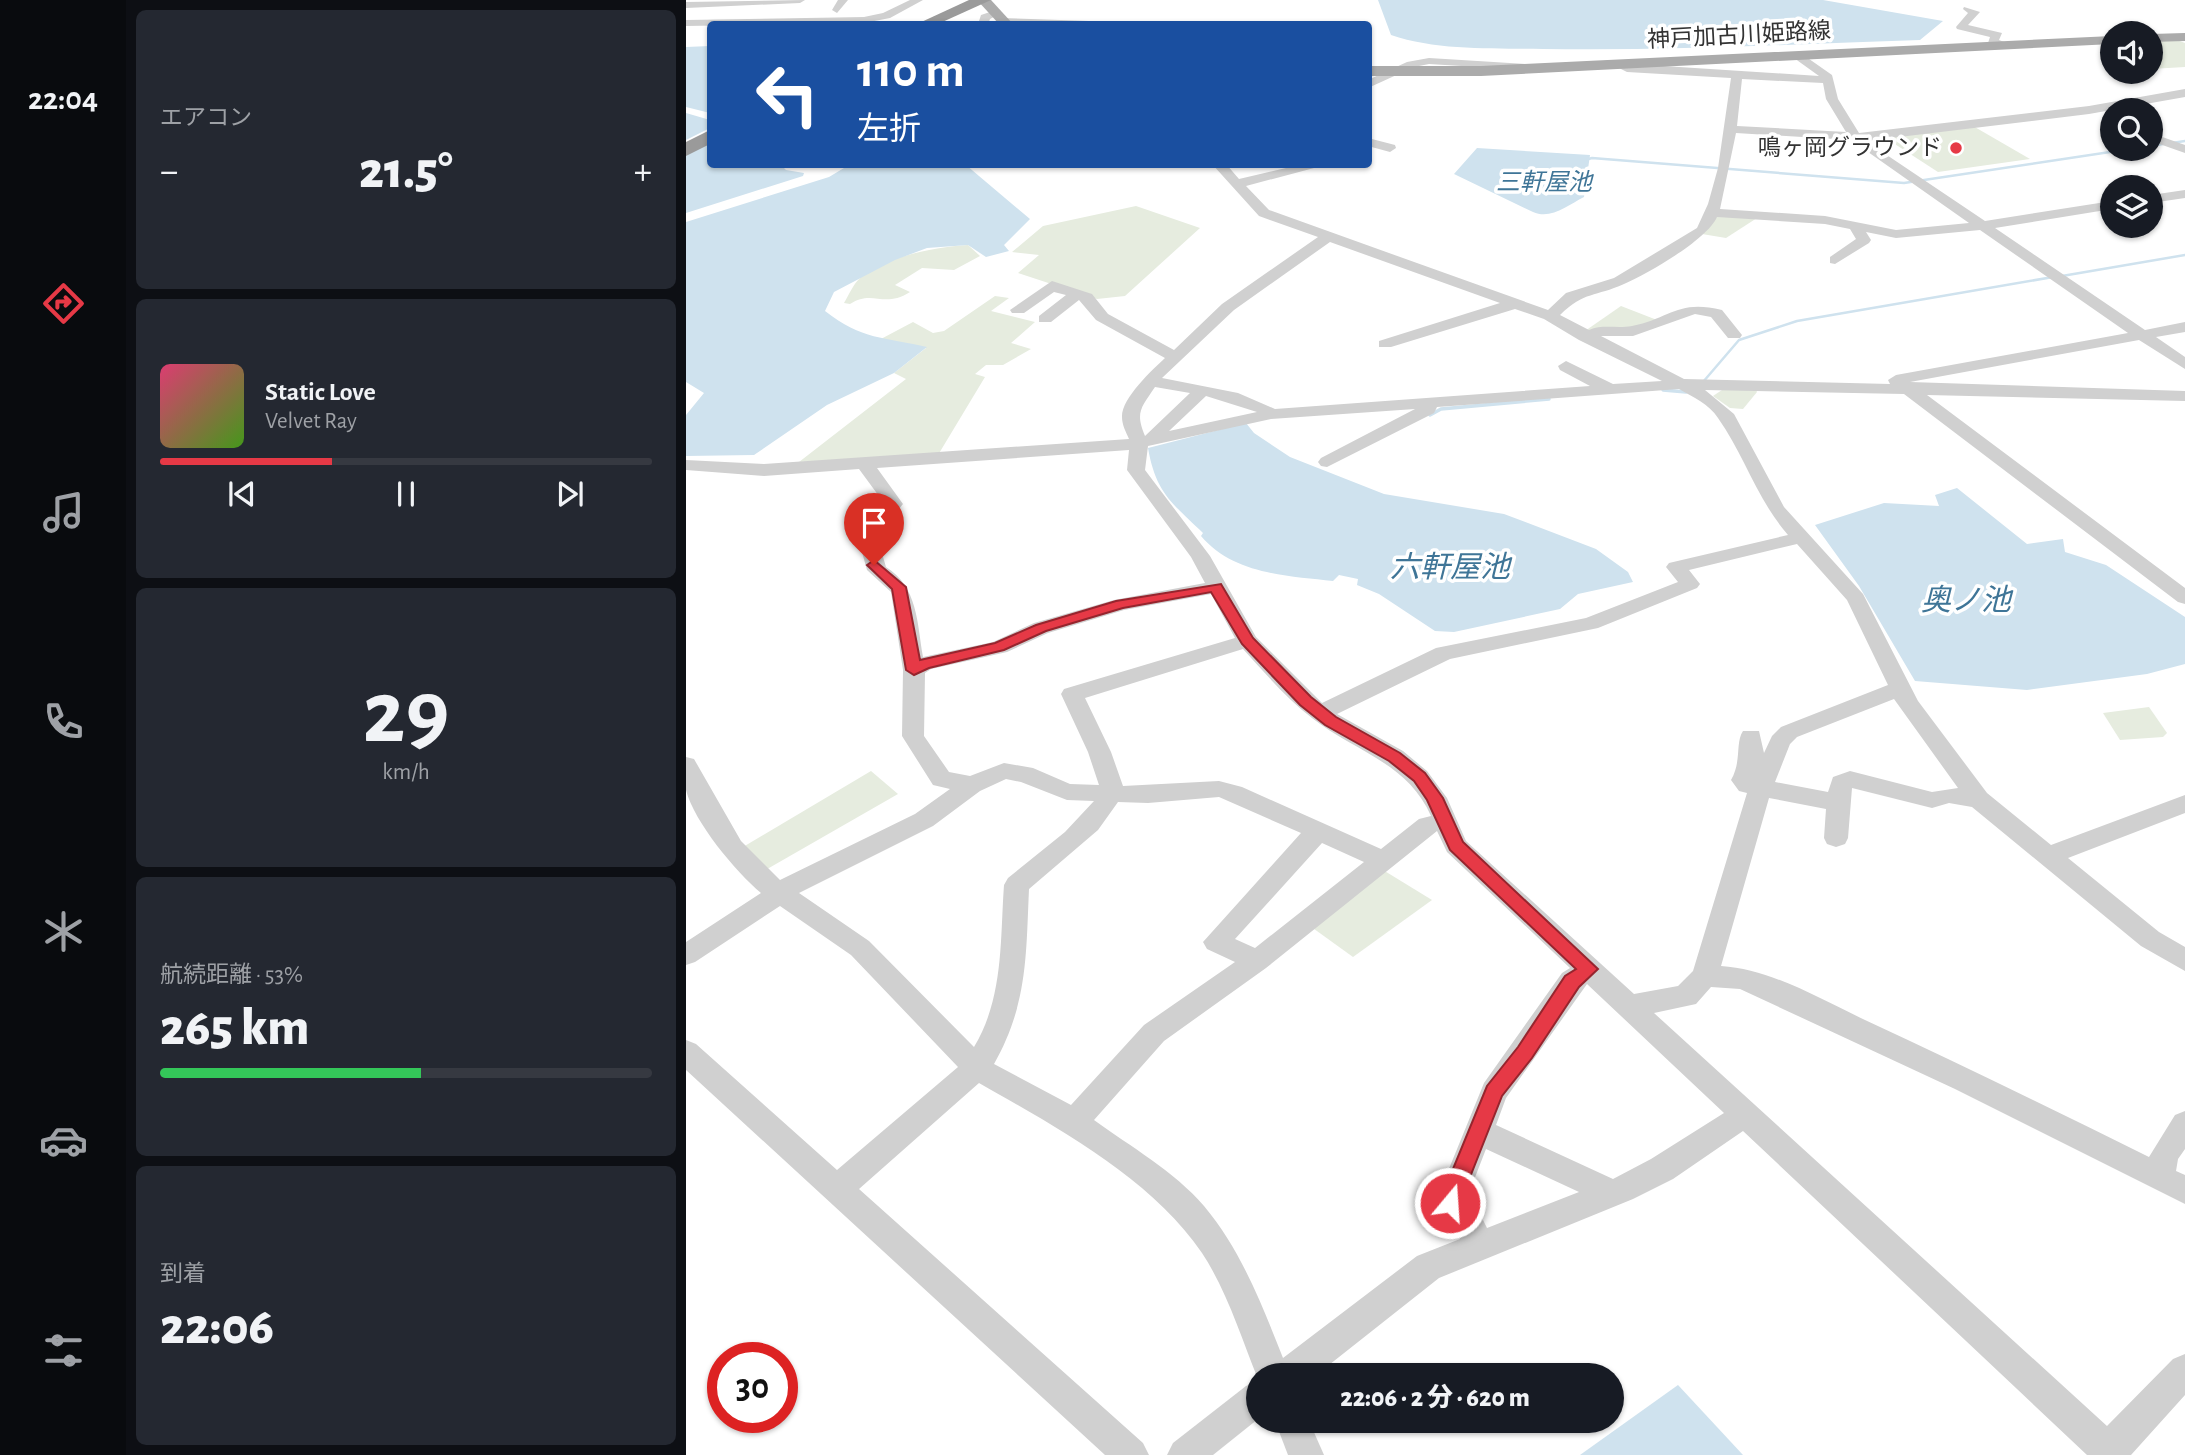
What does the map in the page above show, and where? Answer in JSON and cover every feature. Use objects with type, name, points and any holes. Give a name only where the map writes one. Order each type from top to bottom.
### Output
[{"type":"highway","points":[[924,21],[974,0]]},
{"type":"highway","points":[[932,21],[984,0]]},
{"type":"highway","points":[[686,147],[707,136]]},
{"type":"main road","points":[[984,0],[1001,19]]},
{"type":"main road","points":[[2163,38],[2182,38]]},
{"type":"main road","name":"神戸加古川姫路線","points":[[1372,71],[1621,65],[2100,41]]},
{"type":"street","points":[[686,5],[704,2],[800,0]]},
{"type":"street","points":[[689,18],[864,20],[886,16],[918,0]]},
{"type":"street","points":[[689,18],[704,2]]},
{"type":"street","points":[[689,18],[840,5],[906,7]]},
{"type":"street","points":[[1968,9],[1975,12],[1961,27],[1998,35],[1992,41],[2003,45]]},
{"type":"street","points":[[984,21],[985,17],[1036,21]]},
{"type":"street","points":[[1798,56],[1828,80],[1832,99],[1855,138],[2185,364]]},
{"type":"street","points":[[1621,65],[1627,69],[1828,80]]},
{"type":"street","points":[[1372,83],[1396,71]]},
{"type":"street","points":[[1550,316],[1571,296],[1619,281],[1702,230],[1713,213],[1730,149],[1728,129],[1737,75]]},
{"type":"street","points":[[1728,129],[1855,138],[2089,110],[2185,93]]},
{"type":"street","points":[[2089,110],[2100,115]]},
{"type":"street","points":[[2163,142],[2185,149]]},
{"type":"street","points":[[1372,143],[1391,148],[1372,153]]},
{"type":"street","points":[[1223,168],[1264,213],[1550,316],[1585,337],[1706,397],[1725,414],[1776,509],[1799,538],[1856,598],[1908,704],[1979,799],[2150,939],[2185,960]]},
{"type":"street","points":[[1239,183],[1305,168]]},
{"type":"street","points":[[2163,197],[2185,194]]},
{"type":"street","points":[[1713,213],[1854,224],[1896,234],[1980,226],[2100,207]]},
{"type":"street","points":[[1835,260],[1864,240],[1854,224]]},
{"type":"street","points":[[1147,442],[1130,420],[1130,410],[1150,381],[1228,307],[1329,236]]},
{"type":"street","points":[[1018,310],[1049,287],[1077,294],[1090,299],[1102,317],[1175,357]]},
{"type":"street","points":[[1045,319],[1077,294]]},
{"type":"street","points":[[1385,344],[1517,303]]},
{"type":"street","points":[[1585,337],[1600,331],[1633,331],[1694,309],[1716,313],[1734,335]]},
{"type":"street","points":[[2185,327],[1896,380],[2185,598]]},
{"type":"street","points":[[1566,366],[1609,389]]},
{"type":"street","points":[[1150,381],[1235,397],[1258,404],[1271,414]]},
{"type":"street","points":[[686,465],[764,470],[1147,442],[1271,414],[1684,384],[2185,396]]},
{"type":"street","points":[[1202,392],[1147,442],[1136,470],[1200,556],[1247,641],[1320,713],[1395,757],[1419,777],[1434,798],[1456,846],[2110,1452],[2185,1371]]},
{"type":"street","points":[[1326,462],[1428,409],[1429,403]]},
{"type":"street","points":[[864,463],[894,504],[886,512],[863,520],[877,570],[899,587],[914,670],[914,736],[919,749],[941,779],[972,785]]},
{"type":"street","points":[[1320,713],[1444,653],[1591,623],[1690,584],[1676,567],[1799,538]]},
{"type":"street","points":[[914,670],[924,664],[999,647],[1041,628],[1121,604],[1216,587]]},
{"type":"street","points":[[837,1189],[977,1068],[988,1051],[1012,992],[1017,885],[1084,830],[1106,803],[1111,785],[1072,694],[1247,641]]},
{"type":"street","points":[[1628,1006],[1686,996],[1705,976],[1759,789],[1780,741],[1790,732],[1900,688]]},
{"type":"street","points":[[1751,736],[1753,753],[1749,771],[1743,780],[1747,785],[1838,803]]},
{"type":"street","points":[[686,765],[728,843],[746,865],[782,893],[841,931],[977,1068],[1074,1122],[1169,1192],[1204,1229],[1242,1297],[1269,1363]]},
{"type":"street","points":[[686,955],[806,876],[933,815],[972,785],[1004,771],[1025,774],[1067,792],[1185,794],[1219,789],[1234,793],[1383,860]]},
{"type":"street","points":[[1836,838],[1841,783],[1850,779],[1932,800],[1949,795],[1979,799]]},
{"type":"street","points":[[2052,857],[2063,849],[2185,804]]},
{"type":"street","points":[[1074,1122],[1154,1033],[1257,961],[1428,825],[1443,821]]},
{"type":"street","points":[[1257,961],[1216,942],[1317,832]]},
{"type":"street","points":[[1479,1245],[1464,1214],[1450,1203],[1478,1131],[1494,1092],[1525,1052],[1572,981],[1589,969]]},
{"type":"street","points":[[1705,976],[1742,978],[1771,989],[2173,1183]]},
{"type":"street","points":[[686,1052],[1131,1455]]},
{"type":"street","points":[[1304,1363],[1428,1267],[1612,1193],[1662,1168],[1744,1115]]},
{"type":"street","points":[[2173,1183],[2164,1155],[2185,1124]]},
{"type":"street","points":[[1478,1131],[1612,1193]]},
{"type":"street","points":[[1185,1455],[1246,1407]]},
{"type":"street","points":[[1297,1433],[1306,1455]]},
{"type":"shaded area","points":[[2177,40],[2185,43],[2185,67],[2163,68],[2163,41]]},
{"type":"shaded area","name":"鳴ヶ岡グラウンド","points":[[1973,126],[2030,159],[1938,172],[1884,137]]},
{"type":"shaded area","points":[[1136,206],[1200,228],[1125,296],[1097,299],[1018,273],[1039,255],[1012,252],[1043,226]]},
{"type":"shaded area","points":[[1716,215],[1757,218],[1726,238],[1702,234]]},
{"type":"shaded area","points":[[968,245],[980,256],[954,270],[922,268],[895,285],[910,292],[901,297],[865,298],[850,304],[844,303],[859,279],[882,264],[926,251]]},
{"type":"shaded area","points":[[995,296],[1009,298],[991,311],[1035,322],[1011,343],[1031,349],[1003,365],[986,365],[975,374],[985,377],[938,455],[799,462],[906,379],[894,373],[926,348],[879,340],[913,322],[933,333],[944,331]]},
{"type":"shaded area","points":[[1621,306],[1657,320],[1637,329],[1585,331]]},
{"type":"shaded area","points":[[1722,390],[1757,392],[1743,409],[1730,408],[1713,396]]},
{"type":"shaded area","points":[[2149,707],[2167,733],[2163,737],[2120,740],[2103,713]]},
{"type":"shaded area","points":[[871,771],[898,794],[762,872],[743,847]]},
{"type":"shaded area","points":[[1383,870],[1432,900],[1353,957],[1310,926]]},
{"type":"water","points":[[1378,0],[1823,0],[1943,21],[1920,40],[1637,49],[1466,48],[1428,44],[1391,35]]},
{"type":"water","points":[[707,46],[707,112],[686,107],[686,47]]},
{"type":"water","points":[[686,113],[707,119],[707,130],[686,140]]},
{"type":"water","points":[[707,142],[707,168],[784,168],[804,173],[803,176],[686,213],[686,154]]},
{"type":"water","name":"三軒屋池","points":[[1477,148],[1590,155],[1584,197],[1553,213],[1533,212],[1454,174]]},
{"type":"water","points":[[844,168],[970,168],[1030,219],[1004,245],[1009,251],[986,257],[968,245],[927,248],[895,260],[834,292],[825,311],[838,320],[874,336],[927,347],[894,373],[827,405],[754,455],[686,456],[686,415],[704,393],[686,382],[686,222],[829,177]]},
{"type":"water","name":"六軒屋池","points":[[1246,423],[1254,433],[1290,457],[1384,494],[1504,514],[1596,549],[1628,572],[1633,582],[1578,594],[1560,609],[1454,632],[1435,631],[1379,594],[1357,585],[1358,579],[1339,575],[1333,581],[1279,575],[1245,566],[1214,549],[1201,536],[1203,533],[1167,496],[1155,476],[1148,448]]},
{"type":"water","name":"奥ノ池","points":[[1957,488],[2027,544],[2063,539],[2065,552],[2106,565],[2185,617],[2185,664],[2147,674],[2027,690],[1915,681],[1859,586],[1815,525],[1884,503],[1939,506],[1935,495]]},
{"type":"water","points":[[1678,1385],[1743,1455],[1580,1455],[1611,1433],[1624,1433],[1624,1424]]},
{"type":"waterway","points":[[2172,143],[2185,141]]},
{"type":"waterway","points":[[1585,160],[1592,158],[1904,183],[2100,154]]},
{"type":"waterway","points":[[2062,276],[2185,255]]},
{"type":"waterway","points":[[1703,382],[1739,340],[1797,321],[2053,277]]},
{"type":"waterway","points":[[1663,390],[1686,392]]},
{"type":"waterway","points":[[1430,415],[1441,409],[1549,399]]},
{"type":"place","name":"鳴ヶ岡グラウンド","points":[[1956,148]]},
{"type":"route","points":[[874,565],[899,587],[914,670],[924,664],[999,647],[1041,628],[1121,604],[1216,587],[1247,641],[1305,701],[1331,721],[1395,757],[1419,777],[1434,798],[1456,846],[1589,969],[1572,981],[1525,1052],[1494,1092],[1462,1166],[1450,1203]]}]
